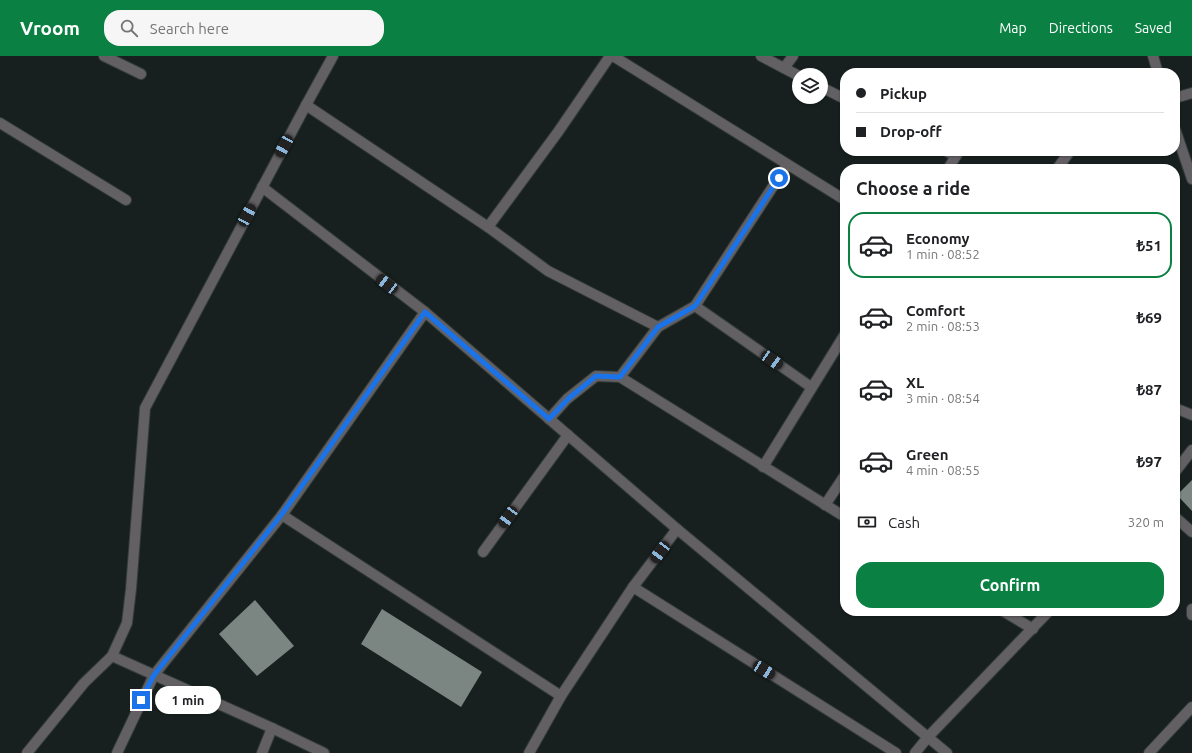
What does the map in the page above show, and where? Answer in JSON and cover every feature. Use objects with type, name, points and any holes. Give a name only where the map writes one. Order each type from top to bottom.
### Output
[{"type":"street","points":[[104,56],[141,74]]},
{"type":"street","points":[[27,753],[84,683],[112,656],[127,623],[145,408],[306,104],[333,56]]},
{"type":"street","points":[[488,227],[558,132],[611,56],[840,197]]},
{"type":"street","points":[[761,56],[792,72]]},
{"type":"street","points":[[784,68],[793,56]]},
{"type":"street","points":[[1153,56],[1157,68]]},
{"type":"street","points":[[828,90],[840,96]]},
{"type":"street","points":[[1180,97],[1192,93]]},
{"type":"street","points":[[306,104],[488,227],[548,271],[658,327]]},
{"type":"street","points":[[0,123],[126,200]]},
{"type":"street","points":[[1180,144],[1192,179]]},
{"type":"street","points":[[620,377],[658,327],[695,306],[787,165]]},
{"type":"street","points":[[262,188],[425,312],[677,529],[947,753]]},
{"type":"street","points":[[695,306],[811,387]]},
{"type":"street","points":[[117,753],[154,675],[282,514],[425,312]]},
{"type":"street","points":[[763,467],[840,342]]},
{"type":"street","points":[[549,419],[568,399],[596,376],[620,377],[840,514]]},
{"type":"street","points":[[1180,410],[1192,415]]},
{"type":"street","points":[[483,552],[568,435]]},
{"type":"street","points":[[1180,466],[1192,450]]},
{"type":"street","points":[[825,506],[840,483]]},
{"type":"street","points":[[282,514],[562,696]]},
{"type":"street","points":[[1180,521],[1192,532]]},
{"type":"street","points":[[529,753],[562,696],[633,587],[677,529]]},
{"type":"street","points":[[633,587],[896,753]]},
{"type":"street","points":[[1192,609],[1192,615]]},
{"type":"street","points":[[1011,616],[1033,629]]},
{"type":"street","points":[[915,753],[928,737],[1045,616]]},
{"type":"street","points":[[112,656],[324,753]]},
{"type":"street","points":[[1149,753],[1192,707]]},
{"type":"street","points":[[262,753],[272,728]]},
{"type":"building","points":[[1192,480],[1192,511],[1180,498],[1180,492]]},
{"type":"building","points":[[255,600],[294,646],[257,676],[219,634]]},
{"type":"building","points":[[382,609],[482,672],[461,707],[361,644]]},
{"type":"route","points":[[141,700],[154,675],[282,514],[425,312],[549,419],[586,382],[596,376],[620,377],[658,327],[695,306],[779,178]]}]
